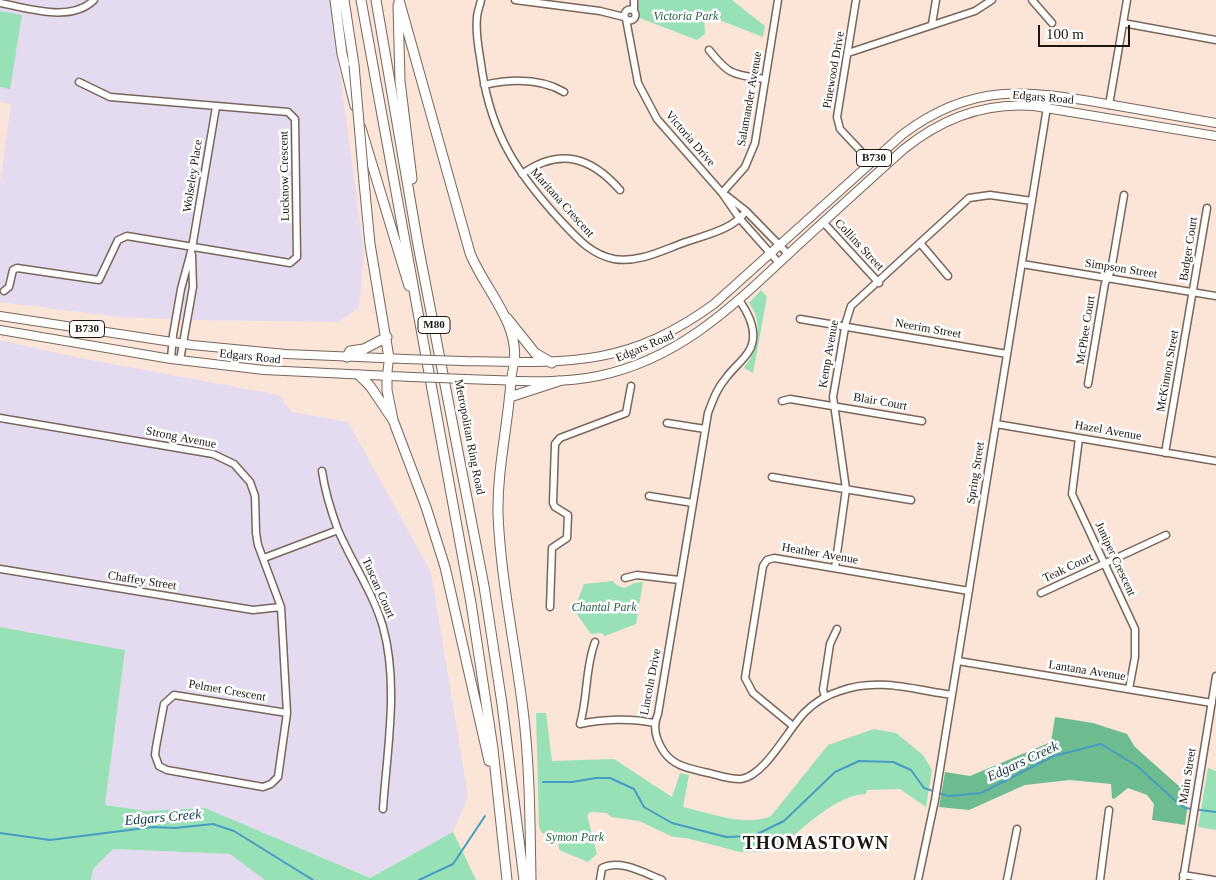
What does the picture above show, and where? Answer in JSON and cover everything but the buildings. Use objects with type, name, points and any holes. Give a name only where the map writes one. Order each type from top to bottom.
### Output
[{"type":"highway","points":[[335,0],[346,75],[421,324]]},
{"type":"highway","points":[[344,0],[354,65]]},
{"type":"highway","points":[[349,0],[370,244],[389,358]]},
{"type":"highway","name":"Metropolitan Ring Road","points":[[361,0],[476,630],[501,816],[507,880]]},
{"type":"highway","name":"Metropolitan Ring Road","points":[[376,0],[418,245],[486,594],[507,740],[524,880]]},
{"type":"highway","points":[[398,0],[400,81],[418,245]]},
{"type":"highway","points":[[398,0],[470,253],[514,340],[514,362]]},
{"type":"highway","points":[[500,310],[535,353],[552,363]]},
{"type":"highway","points":[[347,357],[350,351],[364,349],[387,337]]},
{"type":"highway","points":[[359,375],[370,386],[393,420]]},
{"type":"highway","points":[[387,376],[387,390],[393,420],[426,507],[444,567],[501,816]]},
{"type":"highway","points":[[511,380],[499,467],[498,517],[504,592],[519,681],[526,742],[531,880]]},
{"type":"highway","points":[[510,397],[559,381]]},
{"type":"main road","name":"Edgars Road","points":[[0,316],[173,343],[286,354],[462,362],[552,363],[610,355],[643,344],[682,326],[714,304],[912,126],[952,105],[996,94],[1018,92],[1050,95],[1216,123]]},
{"type":"main road","name":"Edgars Road","points":[[0,330],[171,359],[264,370],[410,377],[559,381],[608,374],[662,354],[688,340],[739,300],[904,149],[944,122],[974,111],[998,106],[1023,105],[1047,107],[1216,136]]},
{"type":"main road","points":[[387,376],[389,358]]},
{"type":"main road","points":[[511,380],[514,362]]},
{"type":"street","points":[[0,3],[57,12],[74,12],[88,7],[94,0]]},
{"type":"street","name":"Maritana Crescent","points":[[481,0],[477,18],[477,36],[484,85],[493,120],[506,149],[522,174],[540,198],[583,245],[608,257],[629,260],[645,257],[725,227],[746,211]]},
{"type":"street","name":"Maritana Crescent","points":[[480,8],[486,0]]},
{"type":"street","points":[[515,0],[556,3],[628,14]]},
{"type":"street","name":"Victoria Drive","points":[[632,0],[628,14],[630,39],[638,83],[657,119],[722,193],[739,217],[779,263]]},
{"type":"street","name":"Salamander Avenue","points":[[722,193],[740,175],[750,158],[755,143],[778,0]]},
{"type":"street","name":"Pinewood Drive","points":[[856,0],[837,117],[840,129],[871,162]]},
{"type":"street","points":[[932,24],[936,0]]},
{"type":"street","points":[[848,53],[976,11],[992,0]]},
{"type":"street","points":[[1032,0],[1052,23]]},
{"type":"street","points":[[1109,105],[1127,0]]},
{"type":"street","points":[[1123,23],[1216,40]]},
{"type":"street","points":[[709,50],[725,69],[739,75],[765,79]]},
{"type":"street","points":[[484,85],[506,80],[550,83],[564,92]]},
{"type":"street","name":"Lucknow Crescent","points":[[78,82],[110,97],[288,112],[295,119],[297,256],[290,263],[192,248]]},
{"type":"street","name":"Spring Street","points":[[918,880],[925,856],[939,778],[1050,95]]},
{"type":"street","name":"Wolseley Place","points":[[171,359],[181,289],[192,248],[216,107]]},
{"type":"street","points":[[522,174],[540,163],[558,157],[579,160],[591,164],[606,174],[620,190]]},
{"type":"street","name":"Victoria Drive","points":[[722,193],[746,211],[788,254]]},
{"type":"street","name":"Kemp Avenue","points":[[835,568],[846,489],[834,405],[845,327],[851,306],[969,198],[990,194],[1032,201]]},
{"type":"street","name":"McPhee Court","points":[[1088,384],[1106,278],[1111,271],[1124,195]]},
{"type":"street","name":"Badger Court","points":[[1193,293],[1207,208]]},
{"type":"street","name":"Collins Street","points":[[823,222],[879,282]]},
{"type":"street","points":[[4,291],[9,287],[13,270],[17,268],[99,280],[116,244],[122,237],[127,236],[192,248]]},
{"type":"street","points":[[920,243],[948,276]]},
{"type":"street","name":"Wolseley Place","points":[[180,360],[193,286],[192,248]]},
{"type":"street","name":"Simpson Street","points":[[1022,264],[1216,296]]},
{"type":"street","name":"McKinnon Street","points":[[1166,453],[1193,293]]},
{"type":"street","name":"Lincoln Drive","points":[[739,300],[749,315],[753,332],[750,350],[725,378],[714,396],[705,429],[658,714],[654,723],[658,743],[668,758],[678,765],[739,779],[751,777],[760,770],[793,726],[806,712],[825,697],[850,688],[878,683],[952,695]]},
{"type":"street","name":"Neerim Street","points":[[800,319],[1007,354]]},
{"type":"street","points":[[550,607],[552,548],[563,543],[568,535],[568,515],[555,507],[553,503],[555,444],[560,438],[626,413],[631,386]]},
{"type":"street","name":"Blair Court","points":[[782,401],[790,399],[834,405],[922,421]]},
{"type":"street","name":"Strong Avenue","points":[[0,418],[213,454],[234,464],[250,482],[256,496],[256,533],[280,607],[287,713],[278,777],[272,784]]},
{"type":"street","points":[[667,423],[705,429]]},
{"type":"street","name":"Hazel Avenue","points":[[996,424],[1216,461]]},
{"type":"street","name":"Juniper Crescent","points":[[1079,438],[1072,494],[1135,628],[1135,657],[1129,689]]},
{"type":"street","name":"Tuscan Court","points":[[322,471],[326,494],[338,530],[368,589],[383,626],[389,653],[391,694],[383,809]]},
{"type":"street","points":[[772,476],[910,500]]},
{"type":"street","points":[[649,496],[693,503]]},
{"type":"street","points":[[264,558],[338,530]]},
{"type":"street","name":"Teak Court","points":[[1041,593],[1166,535]]},
{"type":"street","name":"Heather Avenue","points":[[793,726],[753,693],[746,682],[746,671],[763,566],[767,560],[774,558],[969,591]]},
{"type":"street","name":"Chaffey Street","points":[[0,569],[253,610],[280,607]]},
{"type":"street","points":[[625,578],[638,575],[679,580]]},
{"type":"street","points":[[825,697],[823,690],[830,644],[837,629]]},
{"type":"street","points":[[596,642],[589,658],[584,710],[580,724],[594,721],[643,721],[654,723]]},
{"type":"street","name":"Lantana Avenue","points":[[958,662],[1212,703]]},
{"type":"street","name":"Main Street","points":[[1183,878],[1216,676]]},
{"type":"street","name":"Pelmet Crescent","points":[[272,784],[263,787],[167,770],[159,766],[155,755],[164,704],[174,695],[183,695],[287,713]]},
{"type":"street","points":[[1100,880],[1109,810]]},
{"type":"street","points":[[1007,880],[1017,830]]},
{"type":"street","name":"Spring Street","points":[[924,880],[925,856]]},
{"type":"street","points":[[600,880],[602,868],[615,865],[622,865],[662,880]]},
{"type":"street","points":[[1183,878],[1214,880]]},
{"type":"shaded area","points":[[0,0],[330,0],[364,253],[359,308],[338,322],[195,320],[119,317],[0,302],[0,183],[11,104],[0,102]]},
{"type":"shaded area","points":[[0,340],[80,358],[279,395],[292,412],[348,422],[431,572],[468,796],[453,832],[370,878],[206,809],[146,811],[105,805],[125,650],[0,627]]},
{"type":"shaded area","points":[[112,849],[230,854],[265,880],[91,880],[93,869]]},
{"type":"green space","name":"Victoria Park","points":[[639,0],[732,0],[765,26],[763,37],[704,14],[705,34],[697,40],[637,17]]},
{"type":"green space","points":[[0,11],[22,15],[10,89],[0,87]]},
{"type":"green space","points":[[761,290],[767,297],[753,373],[744,368],[756,345],[758,327],[754,311],[749,303]]},
{"type":"green space","name":"Chantal Park","points":[[613,581],[616,585],[624,588],[643,582],[636,624],[605,636],[601,633],[591,634],[574,610],[584,584]]},
{"type":"green space","points":[[0,627],[125,650],[105,805],[146,811],[205,808],[370,878],[453,832],[476,880],[265,880],[230,854],[113,849],[93,869],[91,880],[0,880]]},
{"type":"green space","name":"Symon Park","points":[[536,713],[546,713],[552,761],[614,759],[672,797],[680,773],[689,775],[683,807],[738,820],[761,819],[771,816],[828,745],[874,729],[896,733],[923,755],[932,770],[926,807],[900,789],[867,790],[866,794],[855,796],[832,806],[809,822],[781,847],[768,847],[764,852],[740,852],[686,838],[673,837],[639,821],[611,817],[607,813],[591,812],[587,815],[597,854],[588,862],[559,850],[558,840],[542,833],[539,827]]},
{"type":"green space","points":[[1055,717],[1093,723],[1127,734],[1135,747],[1189,795],[1185,825],[1152,820],[1154,804],[1147,795],[1128,788],[1114,799],[1112,798],[1111,784],[1070,780],[1025,785],[969,810],[939,807],[945,772],[970,776],[1051,742]]},
{"type":"green space","points":[[1208,768],[1216,771],[1216,830],[1198,827]]},
{"type":"waterway","name":"Edgars Creek","points":[[543,782],[572,782],[610,778],[634,789],[644,807],[672,823],[726,837],[753,836],[784,821],[835,772],[859,761],[893,762],[911,770],[924,788],[948,796],[981,793],[1054,756],[1101,744],[1137,766],[1185,808],[1216,812]]},
{"type":"waterway","name":"Edgars Creek","points":[[419,880],[453,864],[485,816]]},
{"type":"waterway","name":"Edgars Creek","points":[[0,833],[50,840],[153,827],[175,828],[213,824],[234,831],[313,880]]},
{"type":"district","name":"THOMASTOWN","points":[[816,844]]}]
